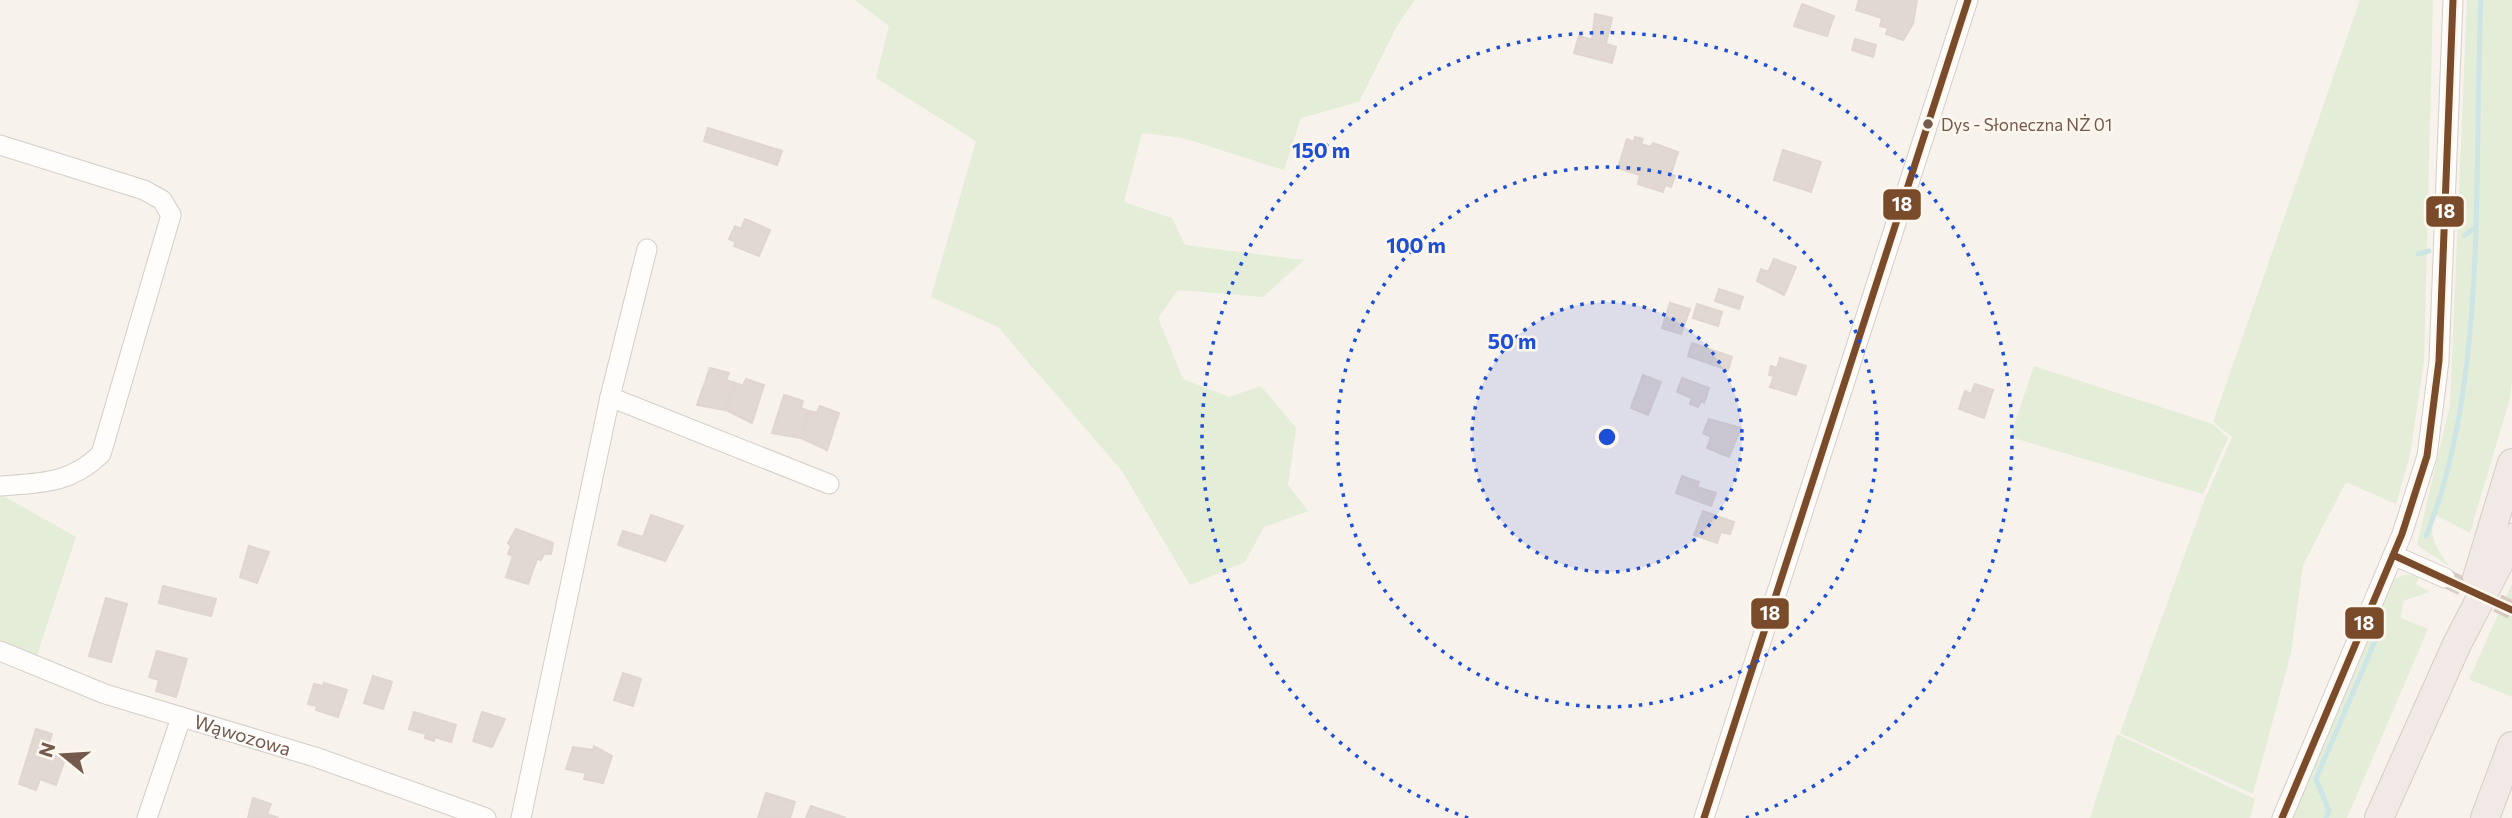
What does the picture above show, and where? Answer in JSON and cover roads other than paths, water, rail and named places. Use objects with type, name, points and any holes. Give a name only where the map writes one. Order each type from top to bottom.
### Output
[{"type":"highway","points":[[2457,644],[2512,463]]},
{"type":"highway","points":[[2379,818],[2457,644],[2512,538]]},
{"type":"highway","points":[[2485,818],[2512,746]]},
{"type":"street","points":[[1704,818],[1968,0]]},
{"type":"street","points":[[2282,818],[2393,555],[2420,480],[2435,401],[2452,0]]},
{"type":"street","points":[[0,145],[144,190],[162,200],[171,215],[101,454],[83,472],[62,479],[0,486]]},
{"type":"street","points":[[521,818],[610,397],[647,249]]},
{"type":"street","points":[[610,397],[830,484]]},
{"type":"street","points":[[2393,555],[2445,578]]},
{"type":"street","name":"Wąwozowa","points":[[0,650],[105,694],[315,757],[486,818]]},
{"type":"street","points":[[148,818],[181,718]]},
{"type":"waterway","points":[[2426,536],[2446,475],[2460,410],[2469,343],[2477,203],[2481,0]]},
{"type":"waterway","points":[[2465,235],[2475,228]]},
{"type":"waterway","points":[[2418,254],[2429,251]]},
{"type":"waterway","points":[[2326,818],[2329,811],[2316,779],[2382,625]]},
{"type":"tunnel","points":[[2445,578],[2512,610]]},
{"type":"place","name":"Dys - Słoneczna NŻ 01","points":[[1928,124]]}]
